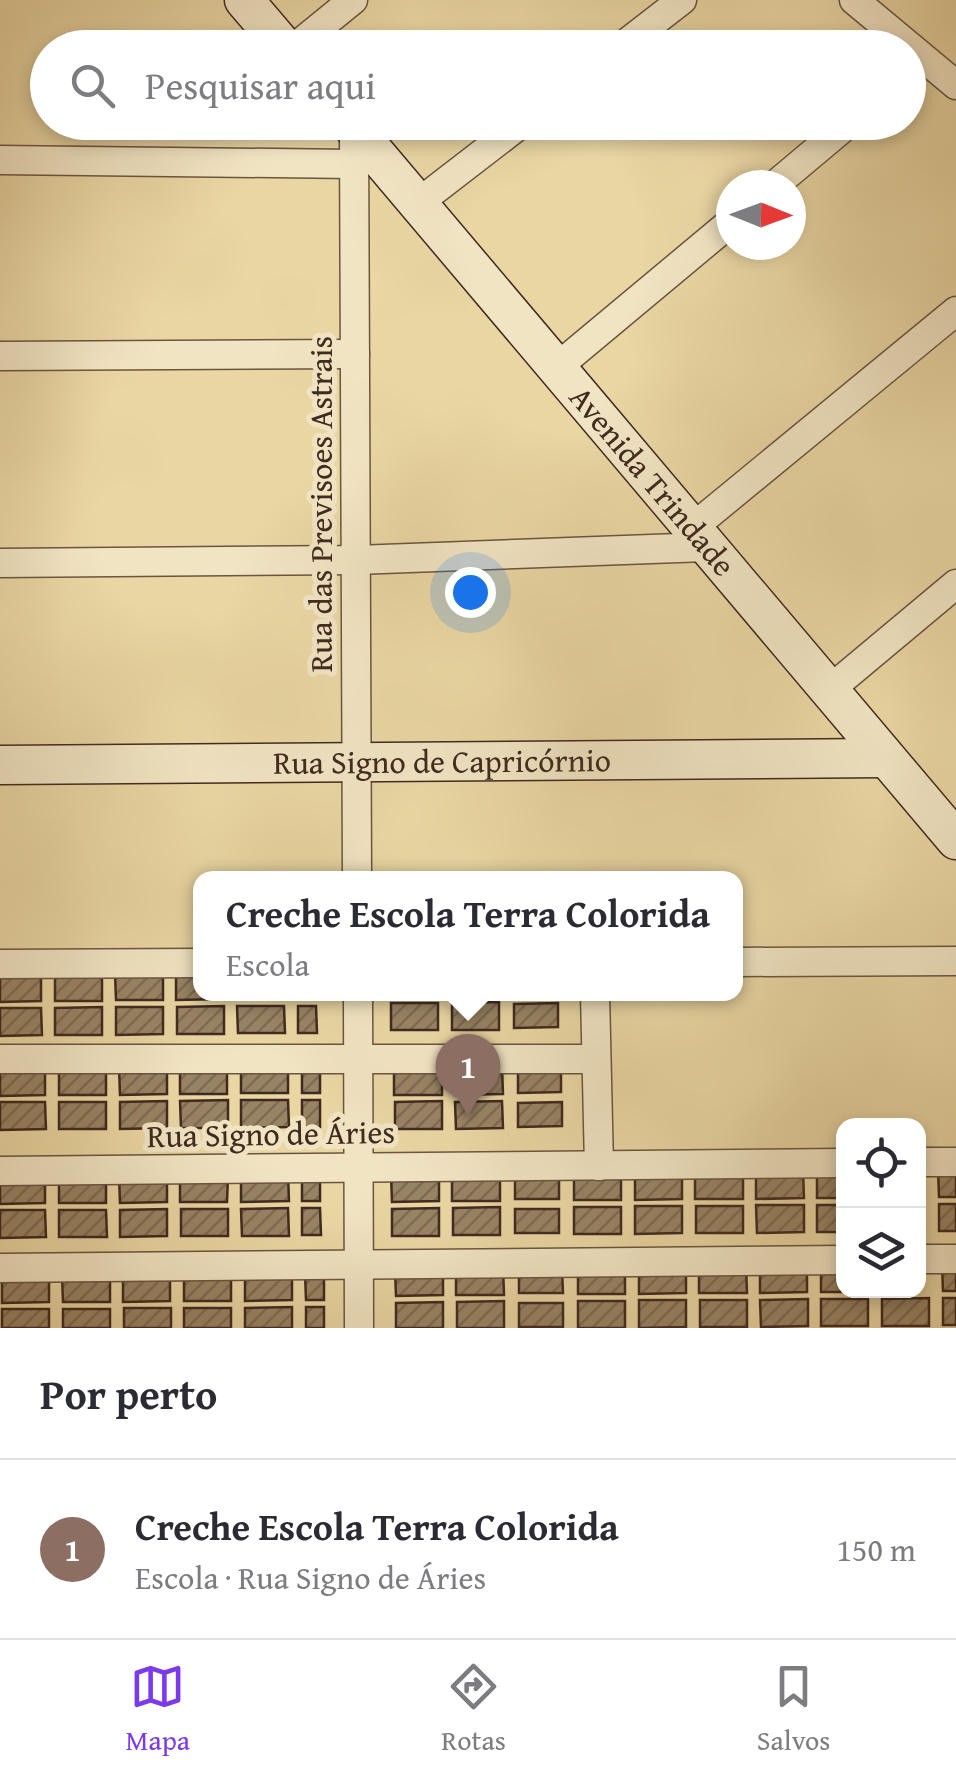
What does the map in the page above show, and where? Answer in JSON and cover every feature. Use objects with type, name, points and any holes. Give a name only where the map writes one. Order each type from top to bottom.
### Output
[{"type":"main road","points":[[244,0],[269,30]]},
{"type":"main road","name":"Avenida Trindade","points":[[354,140],[418,203],[956,840]]},
{"type":"main road","name":"Rua Signo de Capricórnio","points":[[0,765],[884,758]]},
{"type":"street","points":[[316,30],[353,0]]},
{"type":"street","points":[[643,30],[682,0]]},
{"type":"street","points":[[854,0],[882,30]]},
{"type":"street","points":[[926,72],[956,85]]},
{"type":"street","points":[[0,160],[320,140]]},
{"type":"street","name":"Rua das Previsoes Astrais","points":[[352,140],[357,871]]},
{"type":"street","points":[[418,203],[500,140]]},
{"type":"street","points":[[794,170],[829,140]]},
{"type":"street","points":[[556,368],[716,235]]},
{"type":"street","points":[[0,563],[356,560],[699,538],[956,311]]},
{"type":"street","points":[[0,356],[355,354]]},
{"type":"street","points":[[828,691],[956,584]]},
{"type":"street","points":[[743,962],[956,961]]},
{"type":"street","points":[[0,964],[193,963]]},
{"type":"street","points":[[358,1001],[359,1328]]},
{"type":"street","points":[[595,1001],[599,1166]]},
{"type":"street","points":[[0,1059],[596,1059]]},
{"type":"street","points":[[926,1162],[956,1162]]},
{"type":"street","name":"Rua Signo de Áries","points":[[0,1171],[836,1163]]},
{"type":"street","points":[[926,1259],[956,1259]]},
{"type":"street","points":[[0,1268],[836,1260]]},
{"type":"building","points":[[193,972],[193,1000],[176,1000],[176,973]]},
{"type":"building","points":[[102,973],[102,1001],[55,1001],[55,974]]},
{"type":"building","points":[[115,973],[163,973],[163,1000],[116,1000]]},
{"type":"building","points":[[0,974],[41,974],[41,1001],[0,1002]]},
{"type":"building","points":[[499,1002],[499,1030],[452,1030],[452,1003]]},
{"type":"building","points":[[391,1003],[438,1003],[438,1030],[391,1030]]},
{"type":"building","points":[[558,1003],[558,1027],[514,1028],[514,1004]]},
{"type":"building","points":[[224,1006],[224,1034],[177,1034],[177,1007]]},
{"type":"building","points":[[237,1006],[284,1006],[285,1033],[238,1033]]},
{"type":"building","points":[[298,1006],[316,1006],[317,1033],[298,1033]]},
{"type":"building","points":[[102,1007],[102,1035],[55,1035],[55,1008]]},
{"type":"building","points":[[116,1007],[163,1007],[163,1034],[116,1035]]},
{"type":"building","points":[[0,1008],[41,1008],[42,1035],[0,1036]]},
{"type":"building","points":[[227,1066],[227,1094],[180,1094],[180,1067]]},
{"type":"building","points":[[241,1066],[288,1066],[288,1093],[241,1093]]},
{"type":"building","points":[[302,1066],[320,1066],[320,1093],[302,1093]]},
{"type":"building","points":[[119,1067],[167,1067],[167,1094],[120,1095]]},
{"type":"building","points":[[442,1067],[442,1095],[394,1095],[394,1068]]},
{"type":"building","points":[[502,1067],[503,1094],[455,1095],[455,1068]]},
{"type":"building","points":[[0,1068],[45,1068],[45,1095],[0,1096]]},
{"type":"building","points":[[59,1068],[106,1068],[106,1095],[59,1095]]},
{"type":"building","points":[[561,1068],[561,1092],[518,1093],[518,1069]]},
{"type":"building","points":[[228,1100],[228,1128],[181,1128],[180,1101]]},
{"type":"building","points":[[241,1100],[288,1100],[289,1127],[241,1128]]},
{"type":"building","points":[[302,1100],[320,1100],[320,1127],[302,1127]]},
{"type":"building","points":[[167,1101],[167,1128],[120,1129],[120,1102]]},
{"type":"building","points":[[442,1101],[442,1129],[395,1129],[395,1102]]},
{"type":"building","points":[[502,1101],[503,1128],[456,1129],[455,1102]]},
{"type":"building","points":[[0,1102],[45,1102],[46,1129],[0,1130]]},
{"type":"building","points":[[59,1102],[106,1102],[106,1129],[59,1129]]},
{"type":"building","points":[[562,1102],[562,1126],[518,1127],[518,1103]]},
{"type":"building","points":[[938,1170],[956,1170],[956,1197],[939,1197]]},
{"type":"building","points":[[743,1171],[743,1199],[695,1199],[695,1172]]},
{"type":"building","points":[[756,1171],[803,1171],[804,1198],[756,1199]]},
{"type":"building","points":[[817,1171],[836,1171],[836,1198],[817,1198]]},
{"type":"building","points":[[621,1172],[621,1200],[574,1200],[574,1173]]},
{"type":"building","points":[[635,1172],[682,1172],[682,1199],[635,1200]]},
{"type":"building","points":[[500,1173],[500,1201],[452,1201],[452,1174]]},
{"type":"building","points":[[241,1174],[288,1174],[289,1201],[241,1202]]},
{"type":"building","points":[[302,1174],[320,1174],[320,1201],[302,1201]]},
{"type":"building","points":[[391,1174],[439,1174],[439,1201],[392,1202]]},
{"type":"building","points":[[119,1175],[167,1175],[167,1202],[120,1203]]},
{"type":"building","points":[[180,1175],[228,1175],[227,1202],[180,1202]]},
{"type":"building","points":[[515,1175],[559,1175],[559,1199],[515,1199]]},
{"type":"building","points":[[0,1176],[45,1176],[45,1203],[0,1204]]},
{"type":"building","points":[[59,1176],[106,1176],[106,1203],[59,1203]]},
{"type":"building","points":[[939,1204],[956,1204],[956,1231],[939,1231]]},
{"type":"building","points":[[756,1205],[804,1205],[804,1232],[757,1233]]},
{"type":"building","points":[[817,1205],[836,1205],[836,1232],[817,1232]]},
{"type":"building","points":[[635,1206],[682,1206],[682,1233],[635,1234]]},
{"type":"building","points":[[696,1206],[743,1206],[743,1233],[696,1233]]},
{"type":"building","points":[[500,1207],[500,1235],[453,1235],[453,1208]]},
{"type":"building","points":[[574,1207],[621,1207],[621,1234],[574,1234]]},
{"type":"building","points":[[288,1208],[289,1236],[242,1236],[241,1209]]},
{"type":"building","points":[[302,1208],[320,1208],[321,1235],[302,1235]]},
{"type":"building","points":[[439,1208],[439,1236],[392,1236],[392,1209]]},
{"type":"building","points":[[167,1209],[167,1236],[120,1237],[120,1210]]},
{"type":"building","points":[[181,1209],[228,1209],[228,1236],[181,1236]]},
{"type":"building","points":[[515,1209],[559,1209],[559,1233],[515,1233]]},
{"type":"building","points":[[0,1210],[45,1210],[46,1237],[0,1238]]},
{"type":"building","points":[[59,1210],[106,1210],[107,1237],[59,1237]]},
{"type":"building","points":[[942,1264],[956,1264],[956,1291],[943,1291]]},
{"type":"building","points":[[760,1265],[807,1265],[807,1292],[760,1293]]},
{"type":"building","points":[[821,1265],[836,1265],[836,1292],[821,1292]]},
{"type":"building","points":[[625,1266],[625,1294],[578,1294],[578,1267]]},
{"type":"building","points":[[639,1266],[686,1266],[686,1293],[639,1294]]},
{"type":"building","points":[[699,1266],[746,1266],[747,1293],[699,1293]]},
{"type":"building","points":[[503,1267],[504,1295],[456,1295],[456,1268]]},
{"type":"building","points":[[443,1268],[443,1295],[396,1296],[395,1269]]},
{"type":"building","points":[[519,1269],[562,1269],[563,1293],[519,1293]]},
{"type":"building","points":[[245,1273],[292,1273],[292,1300],[245,1301]]},
{"type":"building","points":[[305,1273],[324,1273],[324,1300],[306,1300]]},
{"type":"building","points":[[123,1274],[170,1274],[170,1301],[123,1302]]},
{"type":"building","points":[[184,1274],[231,1274],[231,1301],[184,1301]]},
{"type":"building","points":[[2,1275],[49,1275],[49,1302],[2,1303]]},
{"type":"building","points":[[62,1275],[110,1275],[110,1302],[63,1302]]},
{"type":"building","points":[[929,1298],[929,1326],[882,1326],[882,1299]]},
{"type":"building","points":[[943,1298],[956,1298],[956,1325],[943,1325]]},
{"type":"building","points":[[808,1299],[808,1326],[761,1327],[760,1300]]},
{"type":"building","points":[[821,1299],[868,1299],[868,1326],[821,1326]]},
{"type":"building","points":[[639,1300],[686,1300],[686,1327],[639,1328]]},
{"type":"building","points":[[700,1300],[747,1300],[747,1327],[700,1327]]},
{"type":"building","points":[[504,1301],[504,1328],[457,1328],[457,1302]]},
{"type":"building","points":[[578,1301],[625,1301],[625,1328],[578,1328]]},
{"type":"building","points":[[443,1302],[443,1328],[396,1328],[396,1303]]},
{"type":"building","points":[[519,1303],[563,1303],[563,1327],[519,1327]]},
{"type":"building","points":[[292,1307],[292,1328],[245,1328],[245,1308]]},
{"type":"building","points":[[306,1307],[324,1307],[324,1328],[306,1328]]},
{"type":"building","points":[[124,1308],[171,1308],[171,1328],[124,1328]]},
{"type":"building","points":[[184,1308],[231,1308],[231,1328],[184,1328]]},
{"type":"building","points":[[2,1309],[49,1309],[49,1328],[2,1328]]},
{"type":"building","points":[[63,1309],[110,1309],[110,1328],[63,1328]]},
{"type":"place","name":"Creche Escola Terra Colorida","points":[[468,1116]]}]
